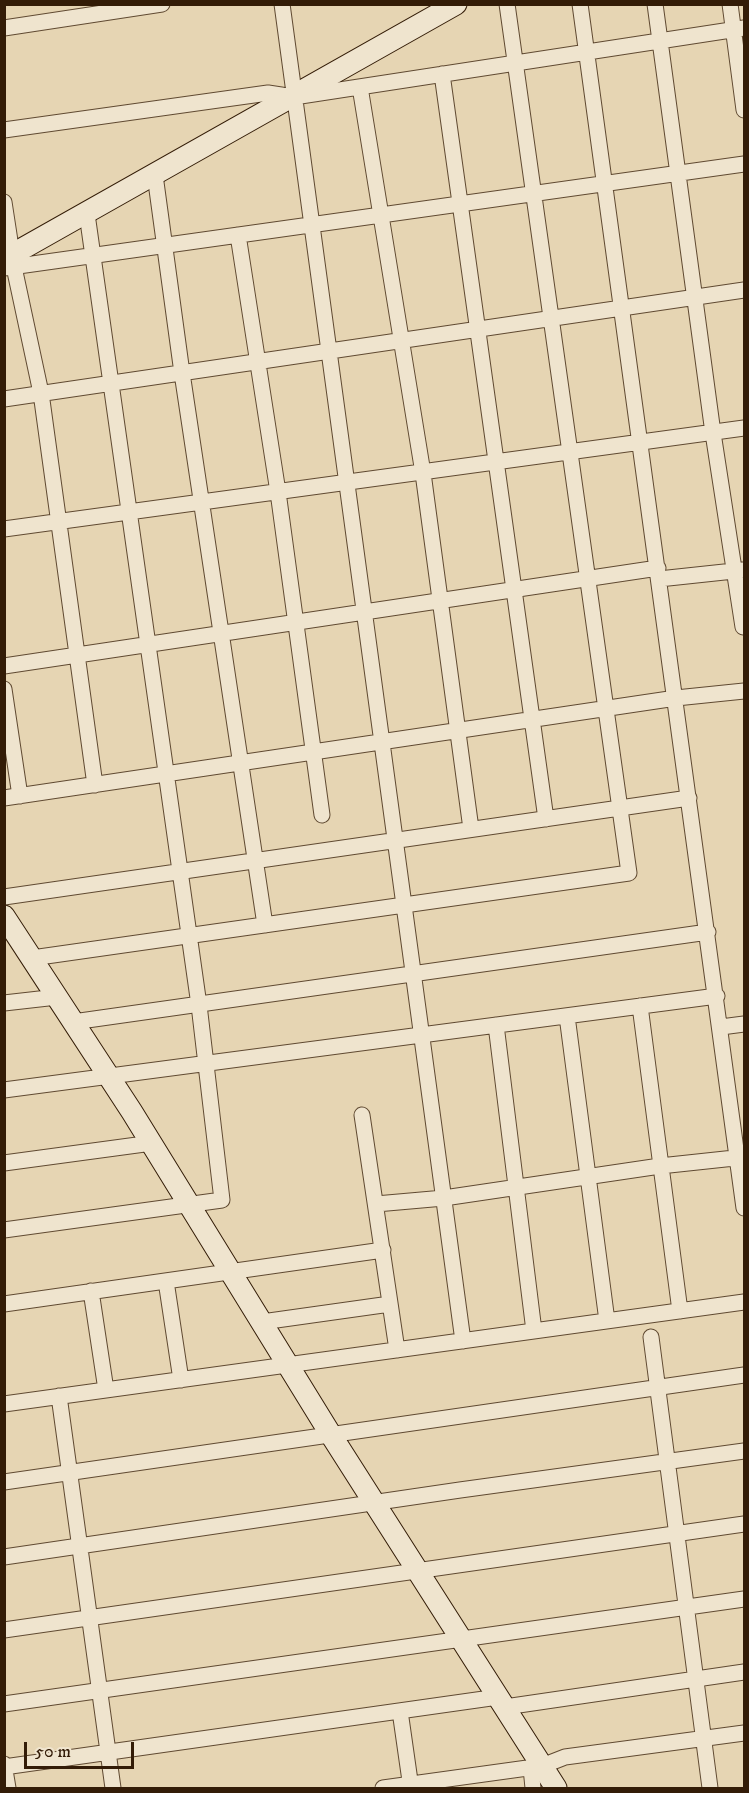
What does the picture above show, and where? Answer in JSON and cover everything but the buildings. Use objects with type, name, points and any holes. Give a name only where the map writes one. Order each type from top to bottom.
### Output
[{"type":"main road","points":[[9,262],[87,214],[456,4]]},
{"type":"main road","points":[[4,916],[152,1143],[332,1435],[502,1702],[536,1767],[556,1788]]},
{"type":"street","points":[[4,28],[162,4]]},
{"type":"street","points":[[282,4],[463,1341]]},
{"type":"street","points":[[32,958],[629,873],[507,4]]},
{"type":"street","points":[[580,4],[721,1027],[741,1157],[744,1208]]},
{"type":"street","points":[[655,4],[713,433],[740,570],[743,627]]},
{"type":"street","points":[[730,4],[739,29],[744,110]]},
{"type":"street","points":[[4,130],[268,93],[294,97],[739,29]]},
{"type":"street","points":[[441,74],[546,819]]},
{"type":"street","points":[[360,87],[423,473],[471,830]]},
{"type":"street","points":[[9,262],[93,255],[744,164]]},
{"type":"street","points":[[155,175],[182,373],[265,925]]},
{"type":"street","points":[[4,201],[9,262],[40,393],[95,785]]},
{"type":"street","points":[[4,1230],[222,1200],[199,1005],[87,214]]},
{"type":"street","points":[[238,235],[278,492],[322,815]]},
{"type":"street","points":[[4,399],[744,291]]},
{"type":"street","points":[[4,529],[641,444],[744,428]]},
{"type":"street","points":[[4,666],[587,578],[740,570]]},
{"type":"street","points":[[4,689],[12,797],[676,698],[744,691]]},
{"type":"street","points":[[4,897],[690,798]]},
{"type":"street","points":[[74,1022],[708,932]]},
{"type":"street","points":[[4,1090],[717,996]]},
{"type":"street","points":[[4,1003],[57,997]]},
{"type":"street","points":[[640,1006],[680,1311]]},
{"type":"street","points":[[567,1016],[607,1321]]},
{"type":"street","points":[[721,1027],[744,1024]]},
{"type":"street","points":[[496,1025],[534,1331]]},
{"type":"street","points":[[362,1115],[397,1350]]},
{"type":"street","points":[[4,1163],[152,1143]]},
{"type":"street","points":[[376,1204],[444,1198],[660,1166],[741,1157]]},
{"type":"street","points":[[4,1304],[383,1250]]},
{"type":"street","points":[[166,1281],[182,1380]]},
{"type":"street","points":[[91,1291],[106,1390]]},
{"type":"street","points":[[4,1404],[744,1302]]},
{"type":"street","points":[[262,1322],[390,1304]]},
{"type":"street","points":[[651,1337],[710,1788]]},
{"type":"street","points":[[4,1482],[744,1375]]},
{"type":"street","points":[[59,1396],[113,1788]]},
{"type":"street","points":[[4,1557],[744,1451]]},
{"type":"street","points":[[4,1630],[744,1524]]},
{"type":"street","points":[[4,1704],[744,1599]]},
{"type":"street","points":[[8,1788],[5,1766],[400,1711],[502,1702],[744,1672]]},
{"type":"street","points":[[400,1711],[411,1787]]},
{"type":"street","points":[[383,1788],[471,1783],[536,1767],[565,1757],[744,1733]]},
{"type":"street","points":[[533,1788],[536,1767]]}]
